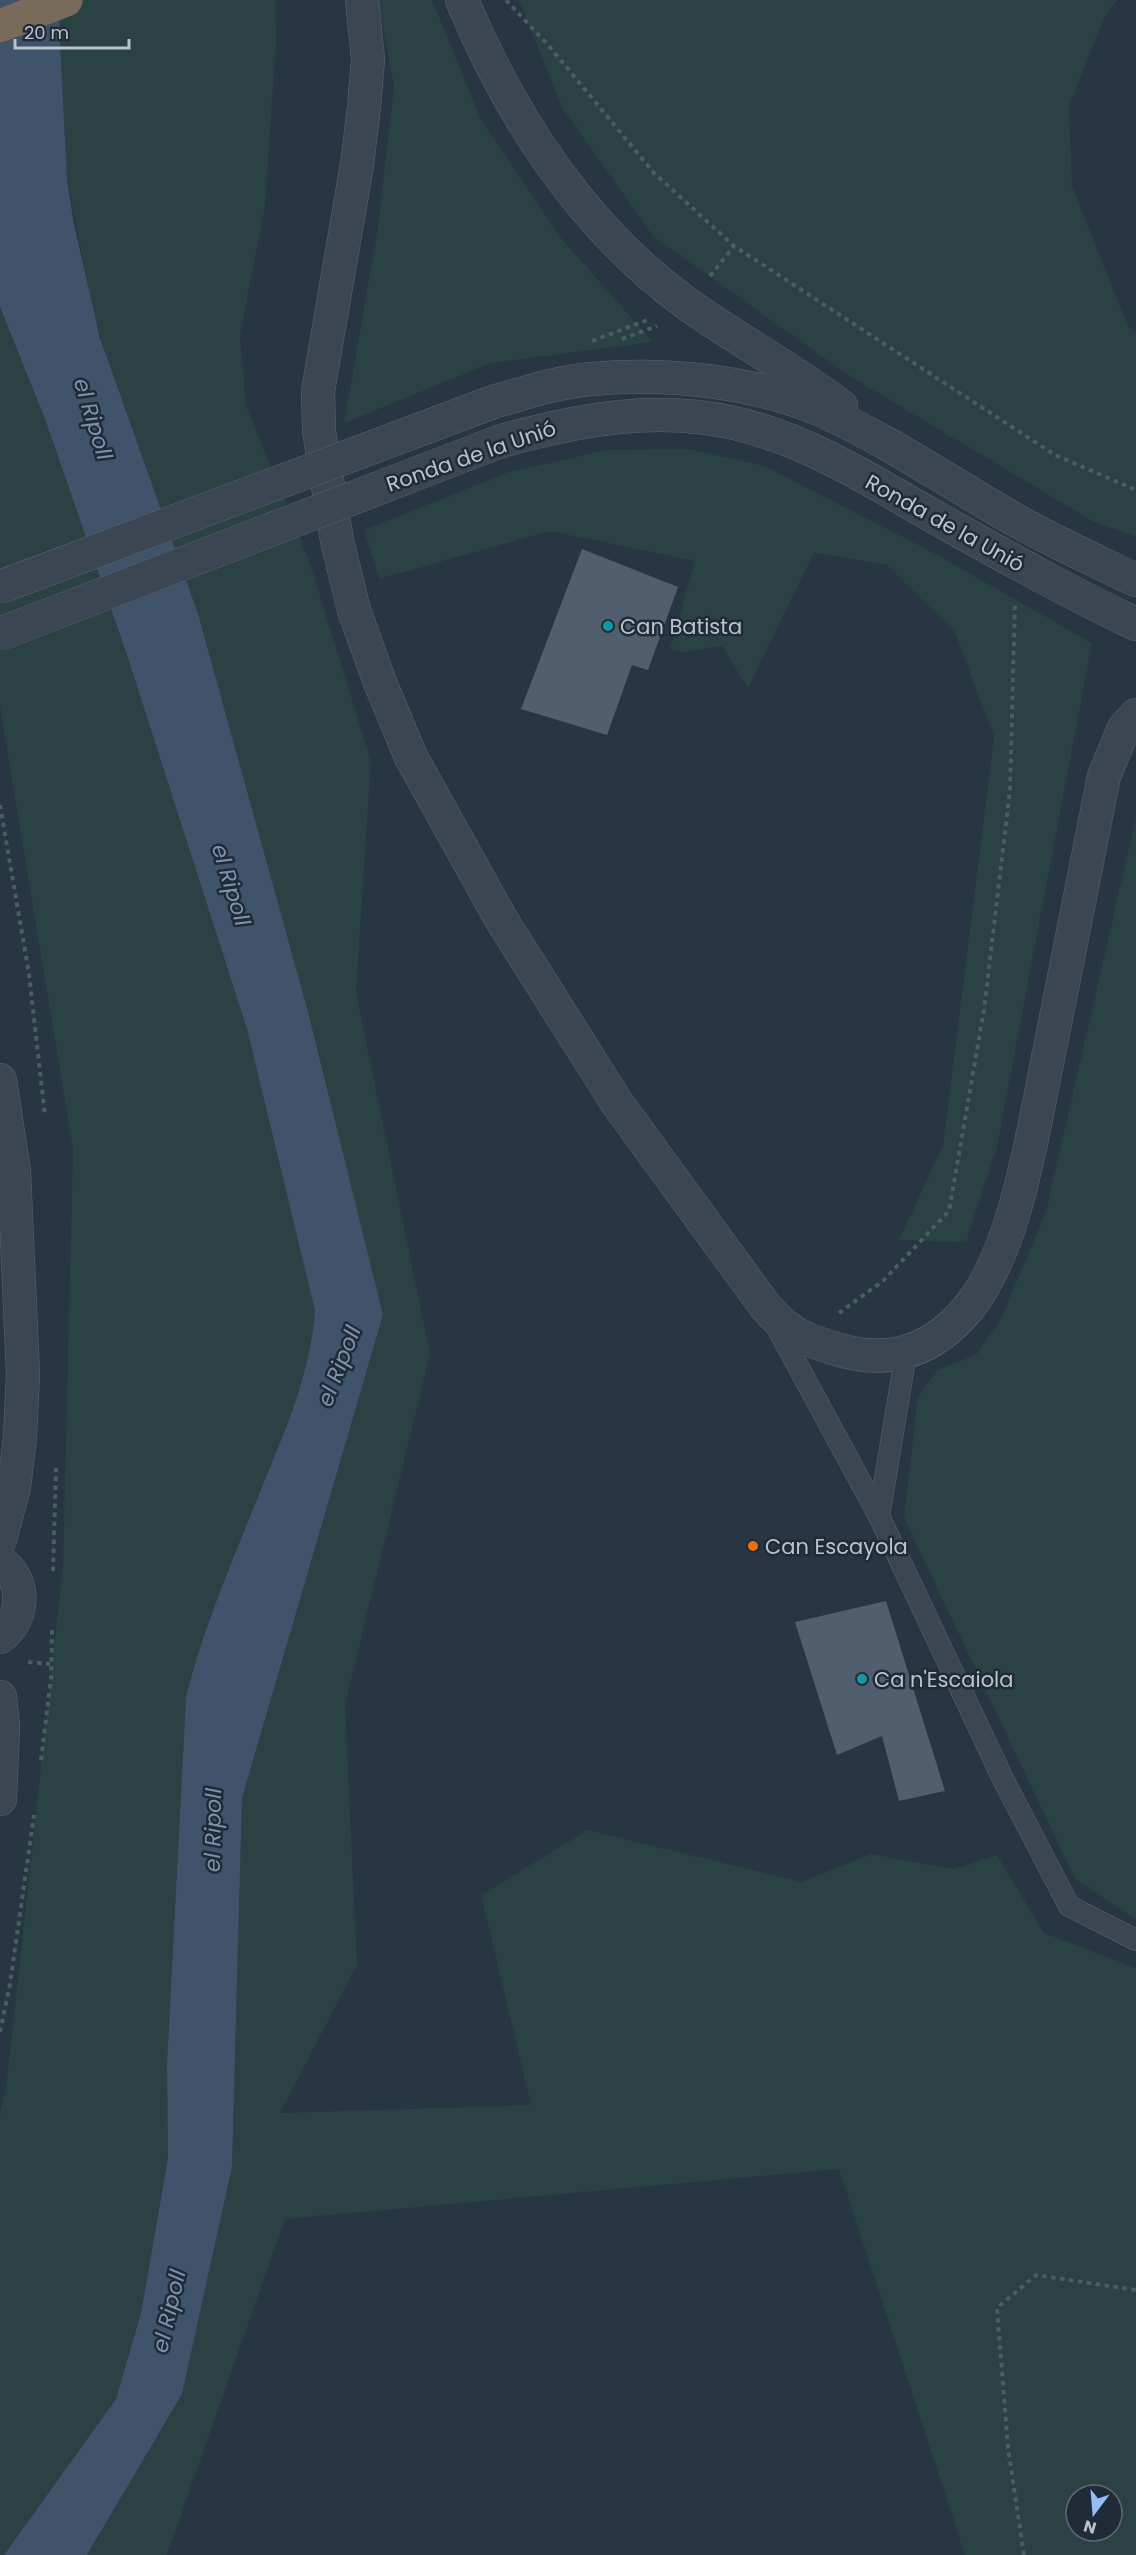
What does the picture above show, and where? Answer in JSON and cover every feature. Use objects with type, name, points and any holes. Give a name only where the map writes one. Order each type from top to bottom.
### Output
[{"type":"highway","points":[[0,26],[66,0]]},
{"type":"street","points":[[362,0],[368,59],[364,107],[357,165],[318,392],[319,431],[337,541],[354,610],[379,680],[411,757],[501,919],[617,1103],[765,1306],[787,1328],[811,1341],[850,1354],[878,1358],[906,1353],[951,1326],[970,1306],[1001,1246],[1026,1162],[1104,776],[1124,728],[1136,715]]},
{"type":"street","points":[[462,0],[504,89],[573,194],[612,240],[644,270],[686,303],[827,396],[892,445]]},
{"type":"street","name":"Ronda de la Unió","points":[[0,587],[493,402],[588,379],[645,376],[700,380],[766,393],[821,410],[892,445],[1011,518],[1136,580]]},
{"type":"street","name":"Ronda de la Unió","points":[[0,634],[501,441],[569,423],[612,417],[691,417],[734,423],[774,435],[842,465],[1017,563],[1136,624]]},
{"type":"street","points":[[0,1080],[14,1171],[23,1374],[14,1487],[0,1540]]},
{"type":"street","points":[[0,1562],[16,1579],[20,1594],[19,1610],[13,1624],[0,1637]]},
{"type":"street","points":[[0,1697],[3,1726],[0,1799]]},
{"type":"lane","points":[[765,1306],[879,1516],[1003,1779],[1069,1906],[1136,1940]]},
{"type":"lane","points":[[879,1516],[906,1353]]},
{"type":"path","points":[[506,0],[549,46],[654,173],[734,246],[1055,455],[1136,490]]},
{"type":"path","points":[[811,1341],[848,1305],[883,1281],[949,1211],[984,1010],[1010,790],[1017,563]]},
{"type":"path","points":[[1024,2555],[1008,2448],[997,2308],[1036,2275],[1136,2290]]},
{"type":"green space","points":[[58,0],[275,0],[276,41],[265,206],[240,335],[246,406],[310,563],[371,761],[356,992],[430,1354],[345,1705],[357,1965],[280,2113],[531,2105],[481,1895],[588,1830],[802,1882],[870,1854],[954,1869],[997,1855],[1044,1933],[1136,1968],[1136,2555],[965,2555],[839,2169],[285,2219],[167,2555],[87,2555],[182,2394],[232,2167],[242,1798],[383,1315],[93,310],[67,180]]},
{"type":"green space","points":[[378,0],[432,0],[481,119],[561,238],[653,342],[491,363],[344,423],[377,234],[394,86]]},
{"type":"green space","points":[[519,0],[1118,0],[1106,14],[1069,107],[1072,186],[1128,326],[1136,333],[1136,537],[1092,521],[848,375],[653,236],[562,108]]},
{"type":"green space","points":[[0,307],[45,419],[127,655],[247,1029],[315,1311],[308,1355],[297,1396],[212,1613],[186,1697],[167,2064],[168,2158],[141,2313],[116,2399],[4,2555],[0,2555],[0,2113],[6,2089],[63,1565],[73,1150],[0,706]]},
{"type":"green space","points":[[689,449],[765,466],[930,551],[1092,643],[997,1147],[966,1242],[899,1240],[943,1145],[994,737],[955,632],[887,565],[814,553],[748,688],[722,646],[684,652],[670,649],[695,561],[550,531],[379,579],[364,530],[506,473],[606,450]]},
{"type":"green space","points":[[1136,817],[1136,1920],[1075,1879],[904,1518],[918,1396],[938,1370],[977,1354],[1002,1317],[1046,1211]]},
{"type":"water","name":"el Ripoll","points":[[0,0],[58,0],[67,180],[74,224],[100,338],[198,614],[308,1012],[383,1315],[242,1798],[232,2167],[182,2394],[87,2555],[4,2555],[116,2399],[141,2313],[168,2158],[167,2064],[186,1697],[212,1613],[297,1396],[308,1355],[315,1311],[247,1029],[127,655],[45,419],[0,307]]},
{"type":"building","name":"Can Batista","points":[[582,549],[678,587],[648,670],[632,665],[607,735],[521,709]]},
{"type":"building","name":"Ca n'Escaiola","points":[[886,1601],[945,1791],[899,1801],[882,1736],[837,1755],[795,1622]]},
{"type":"place","name":"Can Batista","points":[[608,626]]},
{"type":"place","name":"Can Escayola","points":[[753,1546]]},
{"type":"place","name":"Ca n'Escaiola","points":[[862,1679]]}]
